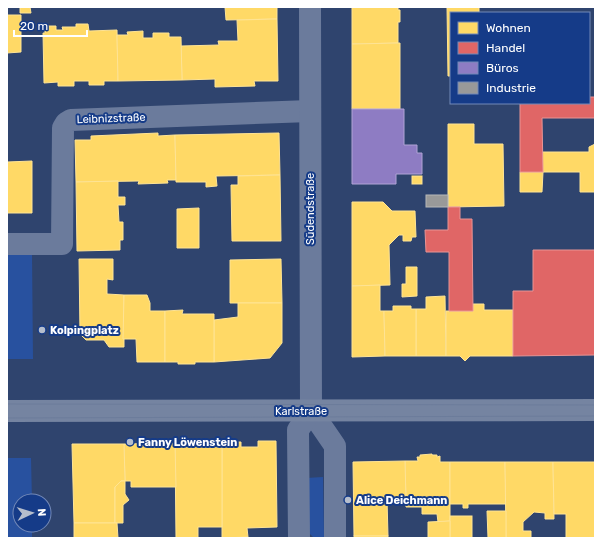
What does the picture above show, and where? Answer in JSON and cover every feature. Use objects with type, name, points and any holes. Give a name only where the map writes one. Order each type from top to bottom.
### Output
[{"type":"main road","name":"Karlstraße","points":[[7,411],[595,410]]},
{"type":"street","name":"Südendstraße","points":[[310,7],[310,411]]},
{"type":"street","name":"Leibnizstraße","points":[[7,244],[62,244],[63,128],[66,123],[71,120],[310,111]]},
{"type":"street","points":[[298,538],[298,430],[310,411],[335,446],[335,538]]},
{"type":"shaded area","points":[[7,253],[32,253],[33,359],[7,359]]},
{"type":"shaded area","points":[[7,458],[31,458],[32,493],[12,493],[12,533],[32,533],[32,538],[7,538]]},
{"type":"shaded area","points":[[323,477],[324,538],[314,538],[306,530],[306,478]]},
{"type":"building: Wohnen","points":[[20,7],[30,7],[31,13],[20,13]]},
{"type":"building: Wohnen","points":[[225,7],[277,7],[277,19],[226,20]]},
{"type":"building: Wohnen","points":[[352,7],[398,7],[398,10],[400,10],[400,22],[398,22],[398,43],[352,44]]},
{"type":"building: Wohnen","points":[[447,7],[479,7],[479,12],[450,12],[450,76],[448,76]]},
{"type":"building: Wohnen","points":[[7,15],[21,15],[21,52],[7,53]]},
{"type":"building: Wohnen","points":[[277,19],[278,81],[254,81],[255,86],[215,87],[215,79],[182,80],[181,46],[219,45],[218,41],[238,41],[237,20]]},
{"type":"building: Wohnen","points":[[76,24],[88,24],[89,31],[117,30],[118,81],[104,81],[104,85],[89,85],[89,81],[74,81],[74,86],[58,86],[58,82],[44,83],[43,33],[45,33],[45,26],[56,26],[56,30],[63,30],[62,27],[76,27]]},
{"type":"building: Wohnen","points":[[143,31],[143,38],[153,38],[153,33],[169,33],[169,37],[181,37],[182,80],[118,81],[117,35],[128,35],[127,32]]},
{"type":"building: Wohnen","points":[[400,43],[400,109],[352,109],[352,44]]},
{"type":"building: Wohnen","points":[[448,124],[474,124],[474,144],[503,144],[504,206],[448,207]]},
{"type":"building: Wohnen","points":[[158,133],[158,136],[175,135],[176,180],[167,180],[168,183],[138,184],[139,181],[76,182],[75,140],[91,140],[91,136]]},
{"type":"building: Wohnen","points":[[279,133],[280,175],[216,176],[217,186],[206,187],[206,182],[176,182],[175,135]]},
{"type":"building: Wohnen","points":[[595,144],[595,192],[580,192],[580,172],[543,172],[542,152],[589,152],[589,147]]},
{"type":"building: Wohnen","points":[[32,161],[32,213],[7,213],[7,162]]},
{"type":"building: Wohnen","points":[[520,172],[543,172],[542,192],[520,192]]},
{"type":"building: Wohnen","points":[[280,175],[281,241],[232,241],[231,185],[238,185],[238,176]]},
{"type":"building: Wohnen","points":[[412,176],[422,176],[422,184],[412,184]]},
{"type":"building: Wohnen","points":[[118,181],[118,197],[125,197],[125,205],[118,205],[119,222],[123,222],[123,240],[120,240],[120,250],[77,251],[76,182]]},
{"type":"building: Wohnen","points":[[352,202],[383,202],[392,211],[415,211],[416,237],[412,237],[411,241],[403,241],[403,235],[399,235],[389,245],[390,285],[352,286]]},
{"type":"building: Wohnen","points":[[199,208],[199,248],[177,248],[177,209]]},
{"type":"building: Wohnen","points":[[79,259],[113,259],[113,280],[107,279],[107,294],[124,295],[124,347],[109,347],[104,340],[86,340],[80,334]]},
{"type":"building: Wohnen","points":[[281,259],[282,303],[230,303],[230,260]]},
{"type":"building: Wohnen","points":[[406,267],[417,267],[417,296],[402,297],[402,284],[406,284]]},
{"type":"building: Wohnen","points":[[380,285],[380,311],[384,311],[385,356],[352,357],[352,286]]},
{"type":"building: Wohnen","points":[[124,295],[147,295],[150,303],[150,311],[165,311],[165,362],[137,362],[136,339],[123,339]]},
{"type":"building: Wohnen","points":[[445,296],[446,356],[416,356],[416,309],[426,309],[426,297]]},
{"type":"building: Wohnen","points":[[238,303],[282,303],[282,343],[270,358],[214,362],[214,320],[238,317]]},
{"type":"building: Wohnen","points":[[473,304],[484,304],[484,310],[513,310],[513,356],[470,356],[465,361],[460,356],[446,356],[446,311],[473,311]]},
{"type":"building: Wohnen","points":[[393,306],[411,306],[411,309],[416,309],[416,356],[385,356],[384,311],[393,311]]},
{"type":"building: Wohnen","points":[[183,310],[182,314],[214,314],[214,362],[178,364],[178,362],[165,362],[165,311]]},
{"type":"building: Wohnen","points":[[258,441],[276,441],[277,527],[247,528],[248,537],[222,538],[222,442],[241,442],[241,447],[258,447]]},
{"type":"building: Wohnen","points":[[192,442],[209,442],[209,447],[222,447],[222,527],[198,527],[198,538],[176,538],[175,447],[192,447]]},
{"type":"building: Wohnen","points":[[175,443],[176,487],[131,487],[131,481],[125,481],[124,444]]},
{"type":"building: Wohnen","points":[[72,444],[124,444],[125,481],[121,481],[115,487],[115,523],[74,523]]},
{"type":"building: Wohnen","points":[[420,455],[437,455],[437,457],[440,456],[440,462],[450,462],[450,521],[438,522],[437,514],[422,514],[422,507],[406,507],[405,461],[418,461],[417,457],[420,457]]},
{"type":"building: Wohnen","points":[[405,461],[406,499],[387,499],[388,536],[354,536],[353,462]]},
{"type":"building: Wohnen","points":[[450,462],[505,462],[506,504],[468,504],[468,508],[463,508],[463,504],[450,504]]},
{"type":"building: Wohnen","points":[[505,462],[553,462],[554,519],[545,519],[545,513],[534,512],[523,522],[523,531],[531,531],[531,538],[506,538]]},
{"type":"building: Wohnen","points":[[553,462],[595,462],[595,538],[566,538],[566,514],[554,514]]},
{"type":"building: Wohnen","points":[[121,481],[125,481],[125,494],[129,500],[123,505],[123,523],[115,523],[115,487]]},
{"type":"building: Wohnen","points":[[487,511],[506,511],[506,538],[488,538]]},
{"type":"building: Wohnen","points":[[450,516],[472,516],[472,538],[450,538]]},
{"type":"building: Wohnen","points":[[450,521],[450,538],[428,538],[428,522]]},
{"type":"building: Wohnen","points":[[74,523],[117,523],[118,538],[74,538]]},
{"type":"building: Wohnen","points":[[354,536],[388,536],[388,538],[354,538]]},
{"type":"building: Handel","points":[[590,97],[595,97],[595,118],[542,118],[543,172],[520,172],[520,104],[590,104]]},
{"type":"building: Handel","points":[[448,207],[460,207],[460,219],[472,219],[473,311],[449,311],[449,252],[426,252],[425,230],[448,230]]},
{"type":"building: Handel","points":[[533,250],[595,250],[595,355],[513,356],[513,291],[533,291]]},
{"type":"building: Büros","points":[[352,109],[404,109],[404,145],[417,145],[417,153],[422,153],[422,174],[396,174],[396,184],[352,184]]},
{"type":"building: Industrie","points":[[426,195],[448,195],[448,207],[426,207]]},
{"type":"tram line","points":[[7,404],[595,405]]},
{"type":"tram line","points":[[7,418],[595,416]]},
{"type":"place","name":"Kolpingplatz","points":[[42,330]]},
{"type":"place","name":"Fanny Löwenstein","points":[[130,442]]},
{"type":"place","name":"Alice Deichmann","points":[[348,500]]}]
